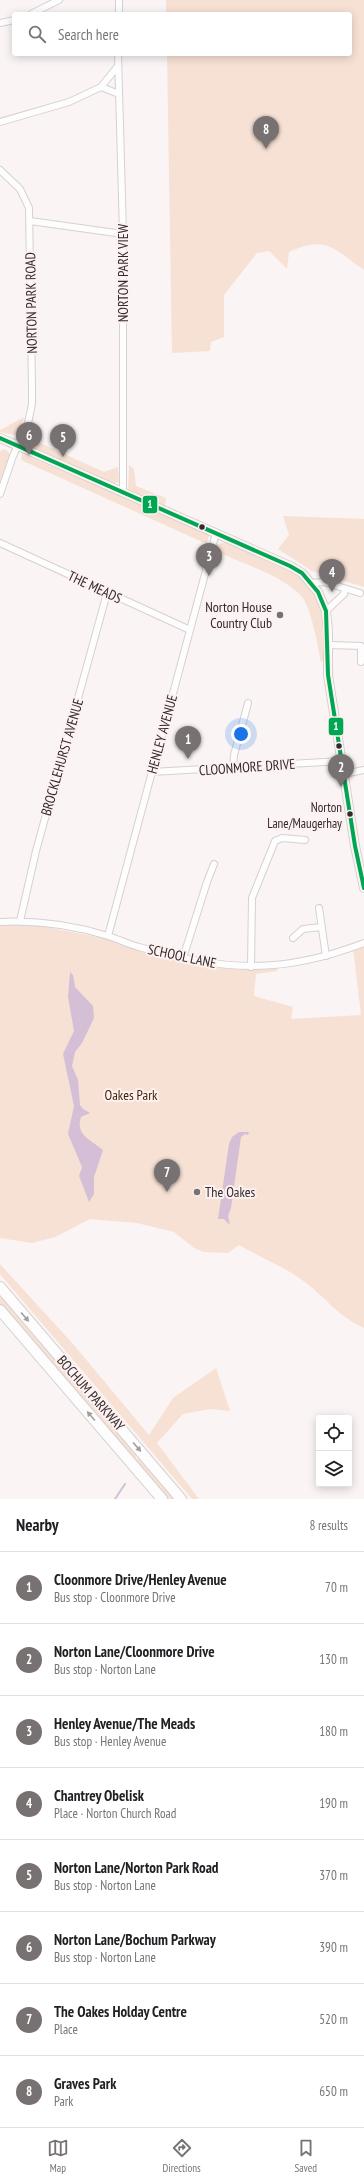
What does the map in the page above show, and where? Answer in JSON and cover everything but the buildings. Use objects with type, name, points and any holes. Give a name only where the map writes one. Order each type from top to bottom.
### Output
[{"type":"highway","name":"BOCHUM PARKWAY","points":[[0,1287],[181,1499]]},
{"type":"highway","name":"BOCHUM PARKWAY","points":[[0,1310],[162,1499]]},
{"type":"street","points":[[35,12],[59,0]]},
{"type":"street","points":[[119,0],[119,12]]},
{"type":"street","points":[[0,23],[12,20]]},
{"type":"street","name":"NORTON PARK VIEW","points":[[118,56],[123,234],[123,492]]},
{"type":"street","points":[[0,122],[69,102],[101,87],[118,66]]},
{"type":"street","points":[[101,87],[119,94]]},
{"type":"street","name":"NORTON PARK ROAD","points":[[0,170],[12,179],[24,193],[29,208],[32,404],[28,423],[18,444],[0,494]]},
{"type":"street","points":[[30,221],[123,234]]},
{"type":"street","points":[[1,440],[18,444],[290,566],[302,573],[311,583],[318,592],[326,611],[329,645],[328,675],[364,888]]},
{"type":"street","name":"HENLEY AVENUE","points":[[108,936],[216,533]]},
{"type":"street","name":"THE MEADS","points":[[0,543],[190,630]]},
{"type":"street","points":[[311,583],[324,582],[360,593]]},
{"type":"street","points":[[326,611],[344,594],[345,589]]},
{"type":"street","name":"BROCKLEHURST AVENUE","points":[[20,921],[36,851],[107,593]]},
{"type":"street","points":[[329,645],[361,646],[361,662]]},
{"type":"street","points":[[233,768],[234,755],[248,703]]},
{"type":"street","name":"CLOONMORE DRIVE","points":[[152,772],[342,761]]},
{"type":"street","points":[[344,774],[364,770]]},
{"type":"street","points":[[251,967],[252,898],[275,841],[282,838],[305,840]]},
{"type":"street","points":[[183,958],[206,882],[214,864]]},
{"type":"street","points":[[319,908],[326,956]]},
{"type":"street","name":"SCHOOL LANE","points":[[0,922],[43,922],[108,936],[183,958],[219,965],[251,967],[291,964],[326,956],[364,943]]},
{"type":"street","points":[[293,938],[303,929],[321,927]]},
{"type":"green space","points":[[166,0],[364,0],[364,270],[338,251],[322,245],[313,244],[289,252],[287,269],[269,251],[257,253],[224,295],[224,337],[211,342],[210,351],[172,353],[167,56],[352,56],[352,12],[166,12]]},
{"type":"green space","points":[[24,417],[19,436],[0,432],[0,430]]},
{"type":"green space","points":[[29,425],[32,426],[38,442],[104,472],[118,467],[119,482],[112,484],[22,443]]},
{"type":"green space","points":[[5,449],[11,455],[0,486],[0,451]]},
{"type":"green space","points":[[22,454],[152,509],[209,535],[207,544],[21,460]]},
{"type":"green space","points":[[129,465],[134,469],[136,486],[166,498],[165,506],[128,490]]},
{"type":"green space","points":[[283,516],[364,519],[364,587],[312,571],[278,549],[289,535]]},
{"type":"green space","points":[[225,542],[300,576],[310,588],[318,603],[323,619],[324,659],[321,662],[311,618],[302,597],[295,590],[274,577],[215,551],[218,544]]},
{"type":"green space","name":"Oakes Park","points":[[29,924],[104,938],[151,955],[220,968],[278,967],[277,971],[256,974],[254,996],[293,1007],[291,1019],[361,1015],[353,948],[364,945],[364,1328],[347,1319],[298,1277],[239,1245],[228,1253],[204,1252],[194,1248],[174,1232],[137,1223],[90,1219],[55,1237],[32,1243],[0,1238],[0,925]]},
{"type":"green space","points":[[0,1264],[74,1345],[149,1435],[173,1398],[216,1368],[230,1411],[210,1409],[183,1414],[157,1443],[199,1499],[192,1499],[16,1293],[0,1274]]},
{"type":"green space","points":[[0,1294],[137,1454],[134,1462],[0,1305]]},
{"type":"green space","points":[[138,1455],[176,1499],[166,1499],[135,1463]]},
{"type":"shaded area","points":[[70,972],[73,975],[75,987],[93,1006],[94,1018],[82,1043],[75,1052],[72,1066],[78,1080],[80,1105],[83,1109],[90,1113],[81,1117],[80,1128],[82,1133],[89,1140],[103,1150],[94,1177],[94,1194],[89,1202],[79,1176],[82,1167],[68,1134],[74,1106],[63,1054],[74,1031],[68,997]]},
{"type":"shaded area","points":[[239,1132],[249,1132],[248,1135],[245,1134],[241,1137],[231,1208],[228,1216],[230,1225],[224,1219],[218,1219],[229,1144],[232,1137]]},
{"type":"waterway","points":[[115,1499],[125,1484]]},
{"type":"transit line","name":"1","points":[[0,438],[290,566],[302,573],[318,592],[326,611],[328,675],[355,846],[364,888]]},
{"type":"place","name":"Graves Park","points":[[266,149]]},
{"type":"place","name":"Norton Lane/Bochum Parkway","points":[[29,455]]},
{"type":"place","name":"Norton Lane/Norton Park Road","points":[[63,457]]},
{"type":"place","name":"Henley Avenue/The Meads","points":[[209,576]]},
{"type":"place","name":"Chantrey Obelisk","points":[[332,592]]},
{"type":"place","name":"Norton House Country Club","points":[[280,615]]},
{"type":"place","name":"Cloonmore Drive/Henley Avenue","points":[[188,759]]},
{"type":"place","name":"Norton Lane/Cloonmore Drive","points":[[341,787]]},
{"type":"place","name":"Norton Lane/Maugerhay","points":[[350,814]]},
{"type":"place","name":"The Oakes Holday Centre","points":[[167,1192]]},
{"type":"place","name":"The Oakes","points":[[197,1192]]}]
